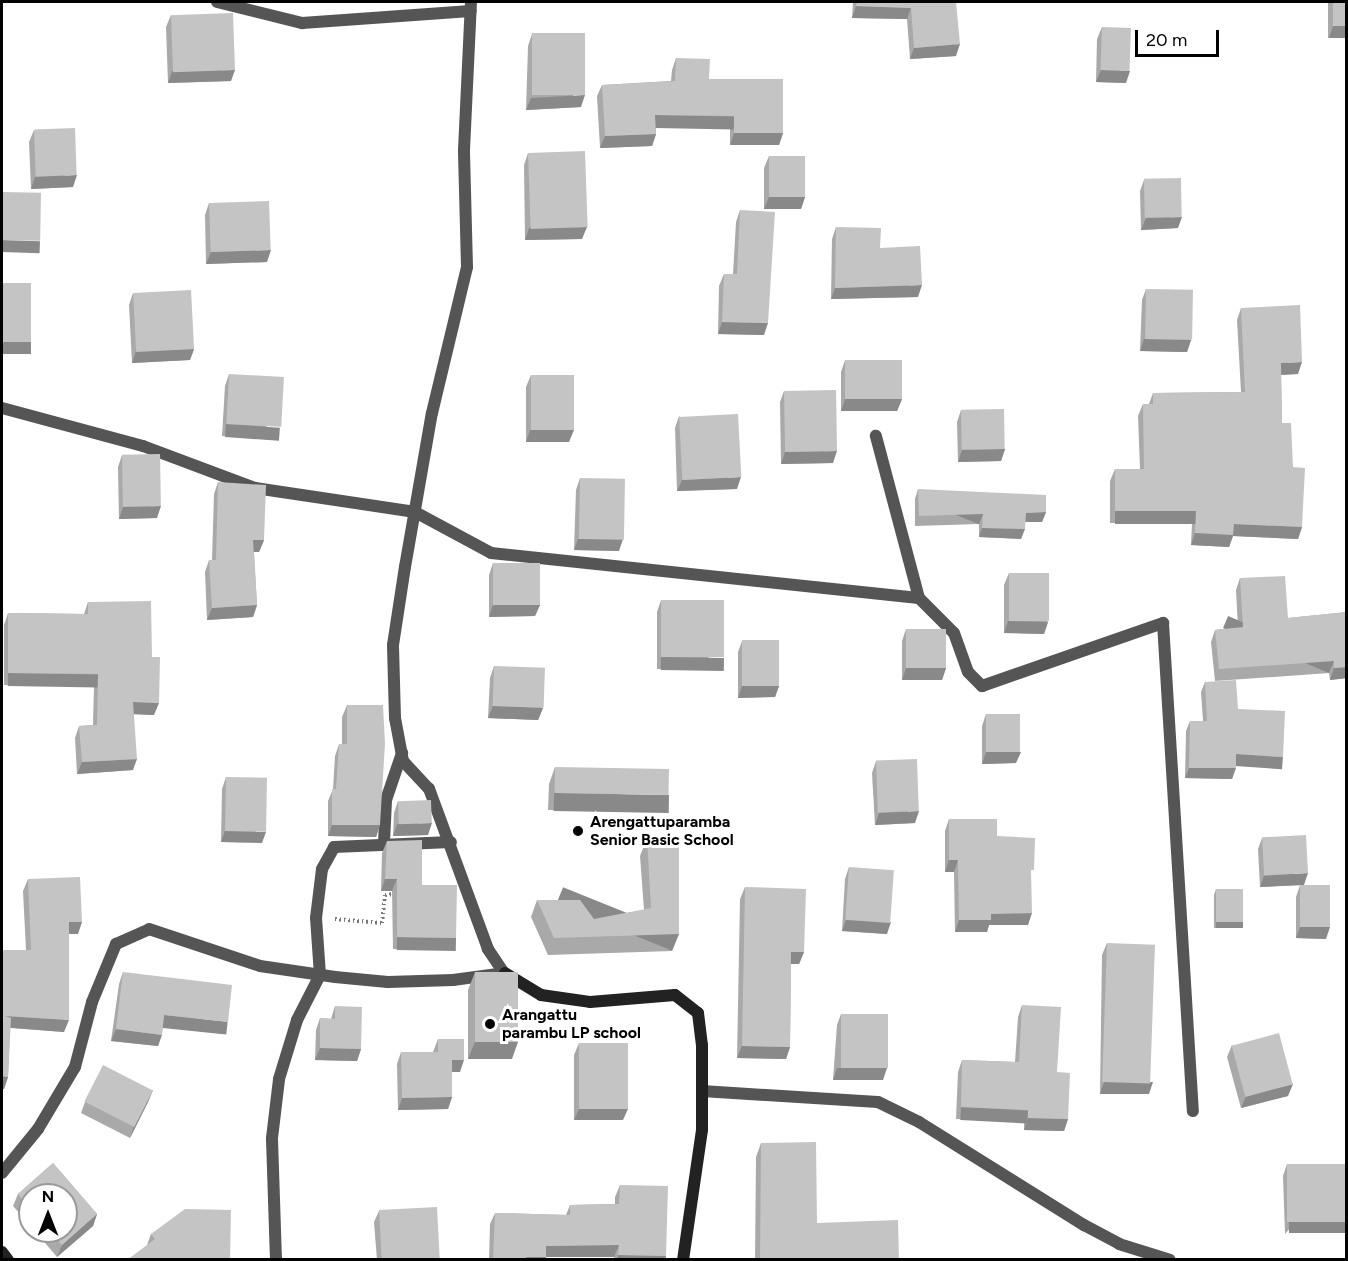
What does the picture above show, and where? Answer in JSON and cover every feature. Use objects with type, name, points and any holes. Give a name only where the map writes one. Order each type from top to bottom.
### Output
[{"type":"street","points":[[217,2],[302,23],[471,6],[464,150],[467,267],[432,413],[393,645],[395,718],[403,761],[429,789],[451,842],[488,949],[504,973],[541,995],[590,1002],[675,995],[698,1013],[702,1130],[683,1260]]},
{"type":"street","points":[[2,408],[143,446],[255,488],[415,512],[490,553],[919,598]]},
{"type":"street","points":[[876,436],[919,598],[954,633],[968,672],[982,686],[1163,623],[1193,1111]]},
{"type":"street","points":[[384,843],[386,800],[402,753]]},
{"type":"street","points":[[276,1260],[272,1138],[279,1079],[297,1020],[320,975],[316,918],[322,869],[334,847],[384,843],[451,842]]},
{"type":"street","points":[[2,1173],[38,1129],[75,1067],[92,1002],[116,944],[149,929],[260,966],[320,975],[388,982],[453,980],[504,973]]},
{"type":"street","points":[[702,1091],[878,1102],[919,1122],[1093,1230],[1119,1244],[1170,1260]]},
{"type":"street","points":[[2,1252],[8,1260]]},
{"type":"path","points":[[316,918],[382,923],[385,895],[397,894]]},
{"type":"building","points":[[857,2],[956,2],[960,44],[914,48],[911,8],[856,6]]},
{"type":"building","points":[[1333,2],[1346,2],[1346,26],[1333,26]]},
{"type":"building","points":[[233,13],[235,70],[173,72],[171,15]]},
{"type":"building","points":[[1102,27],[1131,28],[1129,71],[1100,70]]},
{"type":"building","points":[[532,33],[585,33],[585,95],[532,95]]},
{"type":"building","points":[[676,58],[710,59],[709,79],[783,79],[783,133],[734,133],[734,116],[655,115],[656,134],[605,136],[602,85],[675,81]]},
{"type":"building","points":[[75,128],[77,175],[36,176],[34,129]]},
{"type":"building","points":[[585,151],[588,227],[531,229],[528,153]]},
{"type":"building","points":[[769,156],[805,156],[805,197],[769,197]]},
{"type":"building","points":[[1181,178],[1182,217],[1145,218],[1144,179]]},
{"type":"building","points":[[2,192],[41,193],[40,241],[2,240]]},
{"type":"building","points":[[269,201],[271,250],[211,252],[209,203]]},
{"type":"building","points":[[740,210],[775,212],[768,323],[722,322],[724,274],[737,274]]},
{"type":"building","points":[[836,227],[881,228],[880,248],[920,246],[922,285],[835,288]]},
{"type":"building","points":[[2,283],[31,283],[31,342],[2,342]]},
{"type":"building","points":[[1146,289],[1193,290],[1192,340],[1145,339]]},
{"type":"building","points":[[191,290],[194,349],[136,352],[133,293]]},
{"type":"building","points":[[1300,305],[1302,362],[1281,363],[1282,423],[1291,423],[1293,467],[1305,468],[1302,527],[1234,524],[1233,535],[1195,533],[1196,511],[1115,511],[1115,469],[1144,469],[1143,404],[1153,404],[1153,393],[1245,392],[1241,308]]},
{"type":"building","points":[[845,360],[902,360],[902,399],[845,399]]},
{"type":"building","points":[[229,374],[284,377],[281,427],[226,424]]},
{"type":"building","points":[[531,375],[574,375],[574,430],[531,430]]},
{"type":"building","points":[[836,390],[837,451],[785,452],[784,391]]},
{"type":"building","points":[[1004,409],[1005,449],[962,450],[961,410]]},
{"type":"building","points":[[738,414],[741,477],[682,480],[679,417]]},
{"type":"building","points":[[160,454],[161,506],[123,507],[122,455]]},
{"type":"building","points":[[580,478],[625,479],[624,540],[579,539]]},
{"type":"building","points":[[218,482],[266,485],[264,540],[253,540],[257,605],[212,608],[209,560],[216,560]]},
{"type":"building","points":[[918,489],[1046,495],[1046,512],[1026,513],[1025,529],[982,528],[983,514],[919,516]]},
{"type":"building","points":[[493,563],[540,563],[540,605],[493,605]]},
{"type":"building","points":[[1009,573],[1049,573],[1049,621],[1009,621]]},
{"type":"building","points":[[1285,576],[1288,618],[1347,612],[1347,667],[1334,668],[1334,661],[1219,669],[1215,630],[1243,627],[1240,578]]},
{"type":"building","points":[[661,600],[724,600],[724,657],[661,657]]},
{"type":"building","points":[[151,601],[152,657],[160,657],[159,703],[133,702],[137,759],[82,762],[79,726],[97,725],[98,674],[8,673],[8,613],[88,614],[88,602]]},
{"type":"building","points":[[906,629],[946,629],[946,668],[906,668]]},
{"type":"building","points":[[742,640],[779,640],[779,686],[742,686]]},
{"type":"building","points":[[494,666],[545,668],[544,708],[493,706]]},
{"type":"building","points":[[1236,680],[1238,709],[1285,711],[1283,757],[1236,754],[1236,768],[1189,768],[1190,721],[1207,721],[1205,682]]},
{"type":"building","points":[[347,705],[383,705],[385,744],[380,825],[332,825],[332,789],[336,789],[339,744],[347,744]]},
{"type":"building","points":[[986,714],[1020,714],[1020,752],[986,752]]},
{"type":"building","points":[[917,759],[919,811],[878,812],[876,760]]},
{"type":"building","points":[[555,767],[669,769],[669,795],[555,793]]},
{"type":"building","points":[[226,777],[267,778],[266,832],[225,831]]},
{"type":"building","points":[[431,800],[432,823],[399,824],[398,801]]},
{"type":"building","points":[[949,819],[997,819],[997,836],[1035,838],[1034,870],[1031,870],[1032,913],[991,914],[991,920],[959,920],[958,860],[949,860]]},
{"type":"building","points":[[1306,835],[1308,873],[1264,875],[1262,837]]},
{"type":"building","points":[[647,838],[679,839],[679,934],[554,938],[537,900],[580,900],[594,919],[651,908]]},
{"type":"building","points":[[422,840],[422,885],[457,885],[456,938],[397,937],[397,879],[385,879],[387,841]]},
{"type":"building","points":[[849,867],[894,870],[890,923],[845,920]]},
{"type":"building","points":[[80,877],[82,922],[69,922],[69,1020],[5,1016],[11,1018],[8,1077],[2,1076],[2,950],[31,950],[28,879]]},
{"type":"building","points":[[1300,885],[1330,885],[1330,927],[1300,927]]},
{"type":"building","points":[[745,887],[806,889],[804,952],[791,952],[790,1047],[742,1046]]},
{"type":"building","points":[[1216,889],[1243,889],[1243,922],[1216,922]]},
{"type":"building","points":[[1107,943],[1155,945],[1150,1084],[1102,1082]]},
{"type":"building","points":[[123,972],[232,985],[228,1022],[164,1015],[162,1035],[116,1029]]},
{"type":"building","name":"Arangattu parambu LP school","points":[[475,972],[518,972],[518,1042],[475,1042]]},
{"type":"building","points":[[1022,1005],[1061,1007],[1057,1072],[1070,1073],[1068,1119],[1028,1118],[1028,1110],[961,1107],[962,1060],[1019,1062]]},
{"type":"building","points":[[335,1006],[362,1007],[361,1049],[320,1048],[320,1018],[335,1019]]},
{"type":"building","points":[[841,1014],[888,1014],[888,1068],[841,1068]]},
{"type":"building","points":[[1279,1033],[1293,1084],[1245,1097],[1232,1046]]},
{"type":"building","points":[[438,1039],[464,1039],[464,1060],[452,1060],[452,1097],[402,1098],[401,1052],[438,1052]]},
{"type":"building","points":[[579,1043],[628,1043],[628,1109],[579,1109]]},
{"type":"building","points":[[103,1065],[153,1090],[134,1127],[84,1102]]},
{"type":"building","points":[[816,1142],[817,1223],[898,1220],[899,1260],[760,1260],[761,1143]]},
{"type":"building","points":[[53,1163],[70,1183],[30,1183]]},
{"type":"building","points":[[1287,1164],[1346,1164],[1346,1222],[1287,1222]]},
{"type":"building","points":[[620,1185],[668,1186],[666,1256],[618,1255],[619,1245],[546,1246],[546,1257],[526,1257],[527,1260],[493,1260],[495,1213],[570,1215],[570,1205],[619,1204]]},
{"type":"building","points":[[78,1192],[97,1214],[78,1231]]},
{"type":"building","points":[[437,1207],[440,1260],[382,1260],[379,1210]]},
{"type":"building","points":[[185,1209],[231,1210],[230,1260],[127,1260],[155,1239],[151,1234]]},
{"type":"place","name":"Arengattuparamba Senior Basic School","points":[[578,831]]},
{"type":"place","name":"Arangattu parambu LP school","points":[[490,1024]]}]
